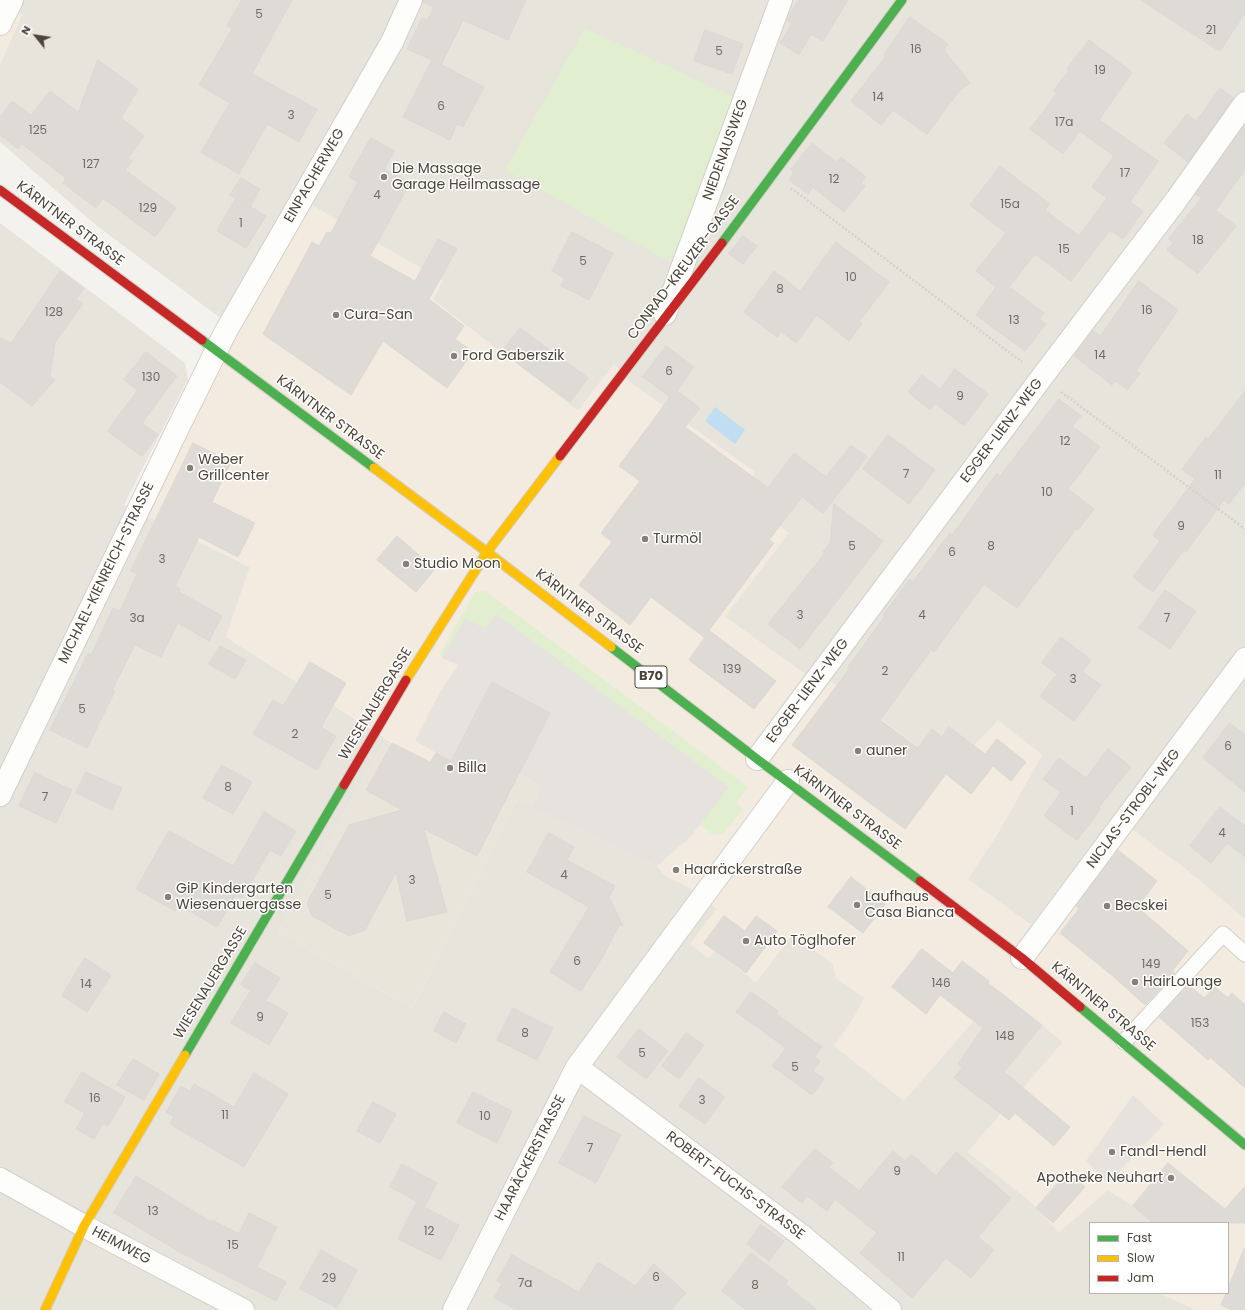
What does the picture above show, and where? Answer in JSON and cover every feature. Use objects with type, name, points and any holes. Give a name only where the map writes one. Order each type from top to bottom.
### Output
[{"type":"main road","name":"CONRAD-KREUZER-GASSE","points":[[487,552],[662,323],[902,0]]},
{"type":"main road","name":"KÄRNTNER STRASSE","points":[[0,190],[487,552],[757,759],[1022,958],[1245,1145]]},
{"type":"main road","name":"WIESENAUERGASSE","points":[[45,1310],[84,1226],[409,675],[487,552]]},
{"type":"street","points":[[0,24],[12,0]]},
{"type":"street","name":"EINPACHERWEG","points":[[217,351],[230,324],[392,42],[411,0]]},
{"type":"street","name":"NIEDENAUSWEG","points":[[662,323],[781,0]]},
{"type":"street","name":"EGGER-LIENZ-WEG","points":[[757,759],[1042,377],[1177,200],[1245,103]]},
{"type":"street","name":"MICHAEL-KIENREICH-STRASSE","points":[[0,795],[177,430],[217,351]]},
{"type":"street","name":"NICLAS-STROBL-WEG","points":[[1022,958],[1245,659]]},
{"type":"street","name":"HAARÄCKERSTRASSE","points":[[454,1310],[577,1067],[788,781]]},
{"type":"street","name":"ROBERT-FUCHS-STRASSE","points":[[577,1067],[801,1235],[890,1310]]},
{"type":"street","name":"HEIMWEG","points":[[0,1179],[84,1226],[243,1310]]},
{"type":"lane","points":[[1124,1042],[1223,934],[1245,954]]},
{"type":"path","points":[[772,174],[1245,529]]},
{"type":"shaded area","points":[[0,0],[6,0],[22,15],[0,64]]},
{"type":"shaded area","points":[[6,0],[1245,0],[1245,919],[1183,867],[1113,816],[1031,925],[967,879],[995,838],[1042,755],[998,721],[951,771],[802,672],[725,617],[738,497],[754,472],[631,383],[614,364],[578,411],[433,300],[443,281],[311,205],[223,320],[97,226],[0,142],[0,64],[22,15]]},
{"type":"shaded area","points":[[311,205],[443,281],[433,300],[578,411],[614,364],[631,383],[755,472],[738,497],[789,533],[725,617],[802,672],[830,681],[951,771],[998,720],[1042,755],[995,838],[968,879],[1041,932],[1123,823],[1183,867],[1245,919],[1245,1310],[1197,1310],[1161,1294],[1229,1294],[1229,1222],[1152,1222],[1133,1206],[1108,1190],[1059,1232],[1029,1200],[968,1152],[1063,1042],[1000,991],[904,1101],[834,1046],[853,1019],[864,998],[836,978],[833,964],[793,934],[756,982],[715,951],[708,958],[690,944],[717,908],[690,888],[664,875],[657,866],[532,808],[542,786],[519,774],[477,856],[419,826],[421,821],[366,790],[392,742],[226,637],[250,567],[137,511],[217,351],[237,334]]},
{"type":"shaded area","points":[[0,223],[185,363],[188,379],[124,505],[250,567],[226,637],[386,739],[278,932],[412,1008],[481,874],[516,800],[657,866],[664,875],[690,888],[717,909],[691,943],[708,958],[715,951],[756,982],[793,934],[833,964],[836,978],[865,998],[853,1019],[1000,991],[1063,1042],[968,1152],[1029,1200],[1059,1232],[1108,1190],[1133,1206],[1152,1222],[1089,1222],[1089,1294],[1161,1294],[1197,1310],[0,1310]]},
{"type":"shaded area","points":[[496,614],[729,787],[691,836],[657,866],[532,808],[542,786],[519,774],[549,713],[492,682],[451,761],[415,741],[440,692],[458,665],[442,658],[465,619],[485,628]]},
{"type":"shaded area","points":[[386,739],[392,743],[367,790],[421,821],[477,856],[519,774],[542,786],[532,808],[516,800],[481,874],[412,1008],[278,932]]},
{"type":"shaded area","points":[[1133,1095],[1164,1124],[1108,1183],[1086,1161]]},
{"type":"green space","points":[[585,28],[736,98],[688,224],[670,262],[505,170]]},
{"type":"green space","points":[[485,591],[748,787],[736,803],[743,809],[723,833],[713,835],[700,824],[729,787],[496,614],[485,628],[465,620],[442,658],[440,654],[475,592]]},
{"type":"water","points":[[715,407],[745,430],[735,444],[705,421]]},
{"type":"building","points":[[242,0],[292,0],[252,74],[317,109],[299,142],[267,124],[239,174],[201,152],[230,103],[199,85],[232,29],[227,26]]},
{"type":"building","points":[[423,0],[526,0],[508,40],[463,20],[441,65],[484,87],[463,127],[457,124],[450,140],[403,117],[432,60],[407,49],[422,18],[427,21],[434,7],[423,2]]},
{"type":"building","points":[[799,0],[848,0],[823,41],[811,34],[799,55],[780,43],[792,23],[787,20]]},
{"type":"building","points":[[1141,0],[1245,0],[1245,13],[1220,51]]},
{"type":"building","points":[[910,17],[948,44],[944,50],[970,83],[959,91],[927,134],[893,110],[881,125],[851,101],[886,56],[884,55]]},
{"type":"building","points":[[705,30],[743,44],[732,74],[694,61]]},
{"type":"building","points":[[1089,40],[1132,72],[1099,120],[1158,161],[1130,202],[1143,211],[1123,239],[1110,230],[1071,281],[1035,254],[1009,287],[1044,313],[1039,319],[1046,324],[1025,351],[976,315],[996,287],[976,271],[1006,233],[970,205],[1000,166],[1050,204],[1045,210],[1079,236],[1107,198],[1092,187],[1114,156],[1080,131],[1063,154],[1030,129],[1057,93],[1053,91],[1069,71],[1067,69]]},
{"type":"building","points":[[98,60],[138,89],[121,118],[144,136],[128,158],[132,161],[125,170],[176,208],[155,237],[103,198],[96,208],[63,183],[66,178],[22,144],[18,149],[0,135],[0,117],[12,101],[31,115],[50,91],[78,112]]},
{"type":"building","points":[[1220,88],[1233,98],[1188,162],[1164,143],[1187,114],[1196,121]]},
{"type":"building","points":[[1245,125],[1245,170],[1217,209],[1196,194]]},
{"type":"building","points":[[371,138],[395,151],[384,169],[410,183],[370,256],[415,281],[438,239],[457,249],[429,299],[464,326],[455,339],[473,352],[447,388],[383,341],[351,395],[263,334],[312,242],[319,246],[327,232],[331,233],[358,182],[349,177]]},
{"type":"building","points":[[812,143],[836,162],[841,157],[866,177],[861,183],[865,186],[844,212],[813,187],[808,194],[789,180],[794,172],[791,170]]},
{"type":"building","points":[[241,178],[260,189],[250,207],[230,195]]},
{"type":"building","points":[[236,198],[266,216],[246,248],[217,231]]},
{"type":"building","points":[[1201,199],[1236,226],[1198,274],[1167,250],[1173,243],[1169,239]]},
{"type":"building","points":[[572,232],[613,253],[589,300],[561,286],[565,278],[552,271]]},
{"type":"building","points":[[743,236],[757,246],[743,264],[729,254]]},
{"type":"building","points":[[836,242],[889,282],[859,322],[862,324],[849,341],[817,315],[796,343],[781,331],[777,337],[744,312],[774,271],[800,291]]},
{"type":"building","points":[[60,271],[84,288],[76,299],[83,304],[55,342],[50,376],[55,380],[32,406],[0,382],[0,338],[11,343]]},
{"type":"building","points":[[1139,281],[1178,310],[1136,371],[1140,373],[1127,390],[1116,381],[1112,385],[1074,356],[1093,331],[1100,336]]},
{"type":"building","points":[[520,328],[588,378],[570,402],[502,352]]},
{"type":"building","points":[[666,346],[694,367],[677,391],[700,408],[685,427],[768,488],[794,453],[826,477],[851,445],[867,457],[823,513],[802,497],[769,540],[774,543],[704,637],[651,597],[630,625],[579,585],[612,542],[601,533],[640,481],[619,466],[670,397],[643,377]]},
{"type":"building","points":[[146,352],[177,376],[142,423],[158,435],[142,456],[107,431],[138,390],[124,380]]},
{"type":"building","points":[[955,369],[988,394],[964,426],[935,403],[930,410],[908,392],[922,375],[940,389]]},
{"type":"building","points":[[1245,391],[1245,483],[1229,504],[1224,500],[1186,552],[1184,550],[1153,592],[1133,577],[1160,541],[1153,535],[1195,479],[1182,469],[1206,437],[1208,439]]},
{"type":"building","points":[[1059,399],[1081,416],[1072,426],[1100,447],[1068,489],[1094,509],[1078,530],[1076,529],[1017,608],[984,584],[934,652],[931,650],[880,720],[918,748],[932,729],[942,737],[949,727],[985,754],[997,739],[1026,762],[1011,781],[993,766],[971,794],[946,774],[905,829],[792,745],[850,668],[848,667],[885,616],[883,615],[910,579],[913,582],[950,533],[952,535],[997,473],[1000,476]]},
{"type":"building","points":[[888,435],[935,470],[909,504],[863,469]]},
{"type":"building","points":[[193,443],[231,462],[212,502],[255,523],[238,557],[199,537],[175,586],[180,589],[179,592],[222,616],[209,641],[178,623],[161,657],[135,645],[112,690],[115,691],[87,748],[50,730],[88,653],[91,655],[113,608],[120,611],[137,574],[131,571]]},
{"type":"building","points":[[834,504],[883,541],[800,649],[768,624],[825,553],[823,552],[830,543]]},
{"type":"building","name":"Studio Moon","points":[[397,536],[435,569],[416,592],[377,560]]},
{"type":"building","points":[[1165,590],[1196,611],[1170,649],[1139,628]]},
{"type":"building","points":[[710,631],[776,681],[754,709],[689,660]]},
{"type":"building","points":[[1061,637],[1091,660],[1082,672],[1101,685],[1074,721],[1040,696],[1057,674],[1042,663]]},
{"type":"building","points":[[220,646],[246,660],[235,679],[209,664]]},
{"type":"building","points":[[310,662],[346,683],[321,727],[336,736],[317,770],[253,734],[273,700],[283,706]]},
{"type":"building","points":[[492,682],[550,713],[477,856],[424,829],[447,912],[407,921],[396,872],[365,930],[349,936],[312,916],[307,903],[349,825],[402,810],[366,790],[392,743],[430,762],[436,753],[451,761]]},
{"type":"building","points":[[1230,723],[1245,735],[1245,792],[1203,758]]},
{"type":"building","points":[[1108,749],[1131,767],[1099,807],[1101,809],[1077,840],[1044,816],[1061,792],[1043,779],[1059,758],[1086,778]]},
{"type":"building","points":[[222,765],[252,782],[233,814],[203,798]]},
{"type":"building","points":[[86,772],[122,788],[112,810],[76,793]]},
{"type":"building","points":[[35,773],[72,790],[56,823],[19,806]]},
{"type":"building","points":[[1220,807],[1245,826],[1245,857],[1227,843],[1211,863],[1190,846]]},
{"type":"building","points":[[264,812],[296,831],[281,856],[270,850],[242,898],[236,896],[217,927],[179,905],[175,911],[136,889],[169,831],[233,866]]},
{"type":"building","points":[[549,833],[574,847],[567,860],[615,886],[609,897],[623,926],[620,924],[602,958],[581,991],[550,972],[589,907],[527,872]]},
{"type":"building","points":[[1118,850],[1157,881],[1137,907],[1188,951],[1172,971],[1175,973],[1145,1005],[1114,977],[1060,933],[1079,909],[1076,906]]},
{"type":"building","name":"Laufhaus Casa Bianca","points":[[851,877],[885,904],[863,933],[828,907]]},
{"type":"building","points":[[724,916],[745,931],[756,916],[777,931],[746,973],[704,943]]},
{"type":"building","points":[[922,949],[953,973],[962,961],[989,981],[988,983],[1042,1025],[1004,1072],[1070,1127],[1054,1146],[1015,1113],[1009,1120],[954,1078],[962,1068],[958,1064],[983,1028],[940,995],[926,1014],[892,987]]},
{"type":"building","points":[[85,958],[111,975],[87,1012],[62,996]]},
{"type":"building","points":[[255,963],[280,978],[266,1000],[241,985]]},
{"type":"building","points":[[1189,985],[1204,998],[1215,987],[1228,998],[1232,993],[1245,1005],[1245,1088],[1210,1057],[1208,1060],[1159,1017]]},
{"type":"building","points":[[250,992],[288,1013],[269,1045],[231,1023]]},
{"type":"building","points":[[751,992],[778,1011],[776,1014],[822,1047],[814,1057],[820,1061],[813,1071],[824,1079],[812,1095],[772,1066],[786,1048],[736,1012]]},
{"type":"building","points":[[513,1008],[553,1028],[537,1060],[497,1040]]},
{"type":"building","points":[[444,1012],[466,1024],[456,1043],[434,1031]]},
{"type":"building","points":[[639,1029],[668,1051],[646,1079],[617,1057]]},
{"type":"building","points":[[686,1033],[704,1045],[679,1079],[662,1066]]},
{"type":"building","points":[[133,1059],[159,1074],[144,1100],[117,1085]]},
{"type":"building","points":[[82,1072],[125,1097],[108,1126],[103,1123],[94,1139],[76,1129],[85,1113],[65,1102]]},
{"type":"building","points":[[254,1073],[288,1094],[244,1167],[170,1124],[174,1117],[166,1112],[181,1086],[190,1091],[194,1084],[234,1107]]},
{"type":"building","points":[[699,1078],[725,1097],[705,1124],[679,1106]]},
{"type":"building","points":[[473,1092],[512,1111],[497,1143],[457,1123]]},
{"type":"building","points":[[373,1102],[396,1114],[380,1143],[357,1131]]},
{"type":"building","points":[[584,1116],[621,1135],[596,1183],[559,1163]]},
{"type":"building","points":[[815,1149],[833,1163],[829,1167],[859,1191],[893,1151],[905,1161],[911,1154],[936,1176],[956,1152],[1011,1198],[978,1237],[994,1250],[971,1278],[946,1258],[912,1298],[860,1253],[877,1233],[835,1199],[827,1211],[807,1196],[802,1203],[782,1187]]},
{"type":"building","name":"Apotheke Neuhart","points":[[1168,1163],[1225,1209],[1245,1186],[1245,1223],[1152,1222],[1133,1206]]},
{"type":"building","points":[[402,1164],[437,1183],[425,1206],[390,1187]]},
{"type":"building","points":[[1068,1172],[1085,1187],[1053,1223],[1036,1208]]},
{"type":"building","points":[[136,1176],[211,1222],[212,1220],[239,1234],[249,1213],[277,1227],[257,1267],[286,1282],[276,1301],[178,1251],[114,1213]]},
{"type":"building","points":[[416,1203],[459,1225],[441,1260],[398,1239]]},
{"type":"building","points":[[761,1225],[784,1241],[769,1261],[747,1244]]},
{"type":"building","points":[[1244,1249],[1245,1310],[1232,1310],[1221,1305],[1226,1294],[1229,1294],[1229,1286]]},
{"type":"building","points":[[321,1250],[357,1270],[337,1308],[300,1289]]},
{"type":"building","points":[[751,1253],[788,1281],[785,1284],[817,1310],[746,1310],[722,1291]]},
{"type":"building","points":[[512,1255],[579,1292],[598,1262],[635,1286],[654,1264],[686,1293],[671,1310],[517,1310],[494,1298],[502,1284],[497,1281]]},
{"type":"traffic: fast","points":[[722,243],[902,0]]},
{"type":"traffic: fast","points":[[202,340],[374,468]]},
{"type":"traffic: fast","points":[[611,647],[920,881]]},
{"type":"traffic: fast","points":[[185,1055],[344,785]]},
{"type":"traffic: fast","points":[[1080,1007],[1245,1145]]},
{"type":"traffic: slow","points":[[406,680],[487,552],[560,456]]},
{"type":"traffic: slow","points":[[374,468],[611,647]]},
{"type":"traffic: slow","points":[[45,1310],[84,1226],[185,1055]]},
{"type":"traffic: jam","points":[[0,190],[202,340]]},
{"type":"traffic: jam","points":[[560,456],[722,243]]},
{"type":"traffic: jam","points":[[344,785],[406,680]]},
{"type":"traffic: jam","points":[[920,881],[1022,958],[1080,1007]]},
{"type":"place","name":"Die Massage Garage Heilmassage","points":[[384,177]]},
{"type":"place","name":"Cura-San","points":[[336,315]]},
{"type":"place","name":"Ford Gaberszik","points":[[454,356]]},
{"type":"place","name":"Weber Grillcenter","points":[[190,468]]},
{"type":"place","name":"Turmöl","points":[[645,539]]},
{"type":"place","name":"Studio Moon","points":[[406,564]]},
{"type":"place","name":"auner","points":[[858,751]]},
{"type":"place","name":"Billa","points":[[450,768]]},
{"type":"place","name":"Haaräckerstraße","points":[[676,870]]},
{"type":"place","name":"GiP Kindergarten Wiesenauergasse","points":[[168,897]]},
{"type":"place","name":"Laufhaus Casa Bianca","points":[[857,905]]},
{"type":"place","name":"Becskei","points":[[1107,906]]},
{"type":"place","name":"Auto Töglhofer","points":[[746,941]]},
{"type":"place","name":"HairLounge","points":[[1135,982]]},
{"type":"place","name":"Fandl-Hendl","points":[[1112,1152]]},
{"type":"place","name":"Apotheke Neuhart","points":[[1171,1178]]}]
